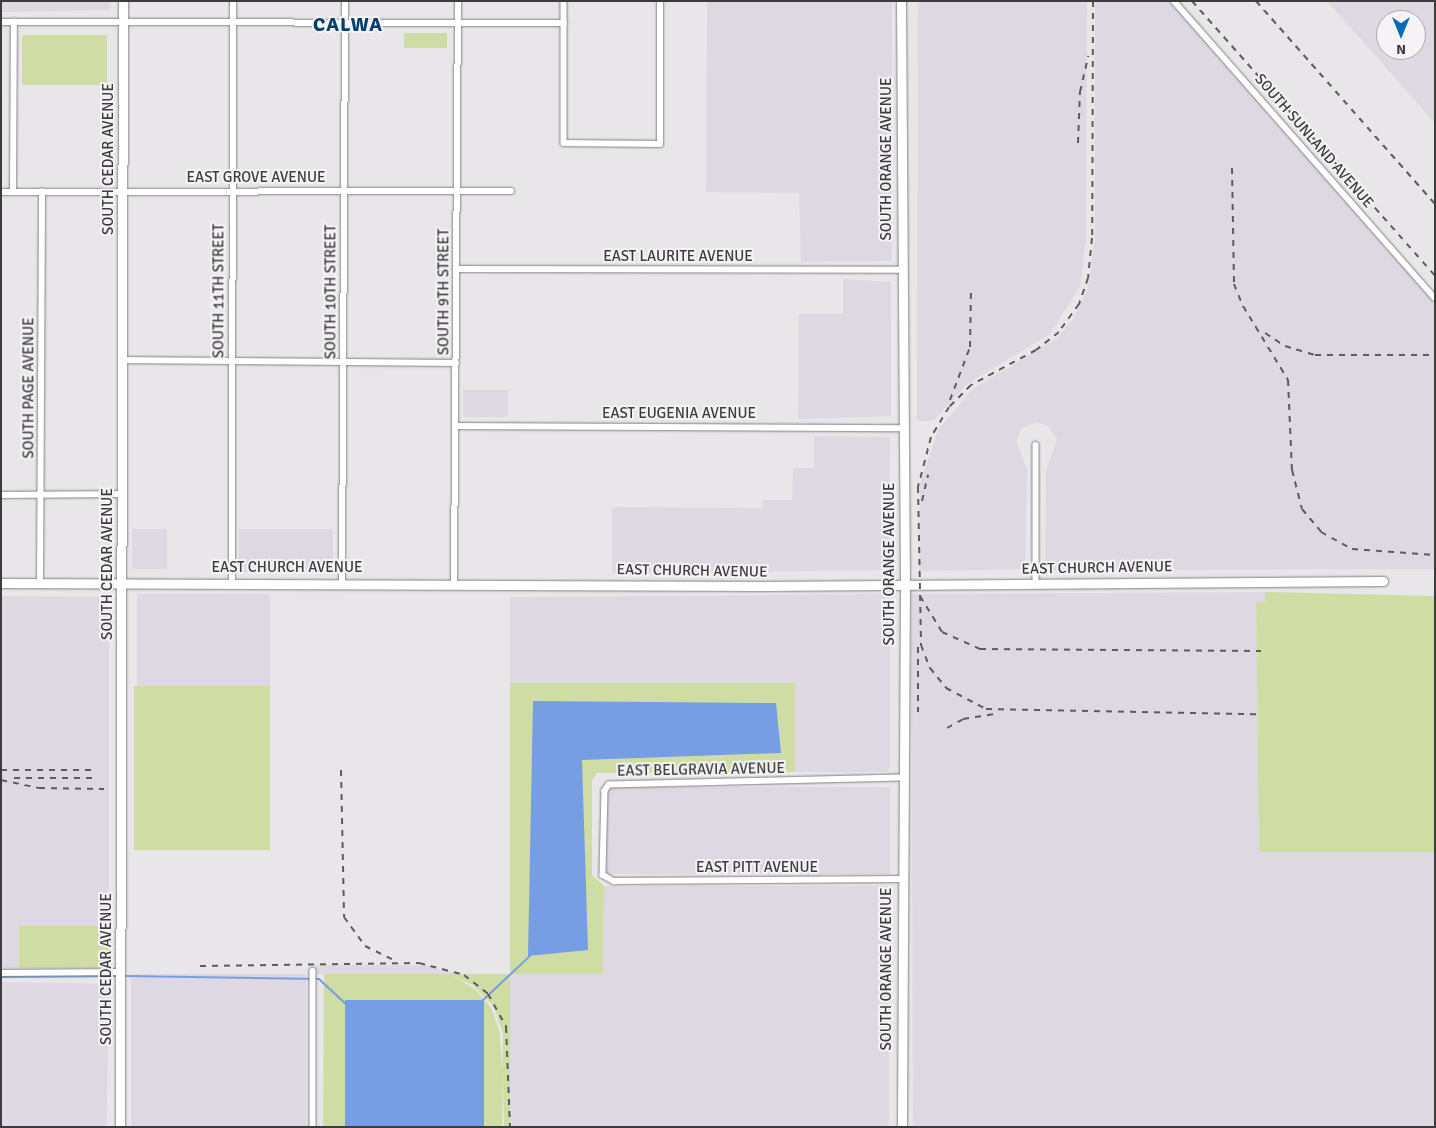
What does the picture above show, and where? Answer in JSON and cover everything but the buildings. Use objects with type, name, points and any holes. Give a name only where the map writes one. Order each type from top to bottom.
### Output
[{"type":"main road","name":"SOUTH CEDAR AVENUE","points":[[120,1127],[123,1]]},
{"type":"main road","name":"SOUTH ORANGE AVENUE","points":[[901,1],[901,270],[905,584],[900,778],[902,1127]]},
{"type":"main road","name":"EAST CHURCH AVENUE","points":[[1,583],[121,584],[232,581],[342,583],[905,584],[1383,581]]},
{"type":"street","name":"SOUTH 11TH STREET","points":[[232,581],[230,190],[233,1]]},
{"type":"street","name":"SOUTH 10TH STREET","points":[[342,583],[343,190],[346,1]]},
{"type":"street","name":"SOUTH 9TH STREET","points":[[454,582],[458,1]]},
{"type":"street","points":[[564,1],[564,143],[660,144],[660,1]]},
{"type":"street","name":"SOUTH SUNLAND AVENUE","points":[[1174,1],[1435,298]]},
{"type":"street","points":[[1,22],[564,23]]},
{"type":"street","points":[[13,192],[14,22]]},
{"type":"street","name":"EAST GROVE AVENUE","points":[[1,192],[230,190],[511,192]]},
{"type":"street","name":"SOUTH PAGE AVENUE","points":[[40,583],[42,495],[42,192]]},
{"type":"street","name":"EAST LAURITE AVENUE","points":[[456,269],[901,270]]},
{"type":"street","points":[[121,360],[344,364],[456,363]]},
{"type":"street","name":"EAST EUGENIA AVENUE","points":[[456,426],[903,428]]},
{"type":"street","points":[[1036,445],[1036,582]]},
{"type":"street","points":[[1,495],[122,494]]},
{"type":"street","name":"EAST BELGRAVIA AVENUE","points":[[614,881],[603,875],[605,791],[609,785],[900,778]]},
{"type":"street","name":"EAST PITT AVENUE","points":[[614,881],[901,879]]},
{"type":"street","points":[[1,973],[120,972]]},
{"type":"street","points":[[313,972],[313,1127]]},
{"type":"shaded area","points":[[1,1],[110,1],[110,10],[1,12]]},
{"type":"shaded area","points":[[707,1],[892,1],[892,261],[801,262],[799,193],[706,192]]},
{"type":"shaded area","points":[[918,1],[1087,1],[1086,239],[1080,286],[1050,334],[967,384],[933,421],[917,421]]},
{"type":"shaded area","points":[[1095,1],[1168,1],[1435,304],[1435,569],[1050,570],[1045,565],[1046,471],[1057,439],[1048,426],[1037,422],[1022,428],[1016,441],[1027,470],[1025,569],[919,571],[920,484],[938,430],[973,389],[1057,338],[1074,318],[1088,288],[1095,239]]},
{"type":"shaded area","points":[[1327,1],[1435,1],[1435,123],[1379,60],[1426,60],[1426,10],[1376,10],[1376,56]]},
{"type":"shaded area","points":[[843,279],[891,282],[891,416],[798,419],[799,314],[843,314]]},
{"type":"shaded area","points":[[463,390],[508,390],[508,417],[463,417]]},
{"type":"shaded area","points":[[814,436],[890,437],[889,570],[612,573],[612,507],[763,508],[763,500],[792,500],[793,468],[814,468]]},
{"type":"shaded area","points":[[132,529],[167,529],[167,569],[132,569]]},
{"type":"shaded area","points":[[239,529],[333,529],[333,572],[239,572]]},
{"type":"shaded area","points":[[1265,592],[1265,602],[1256,602],[1259,852],[1435,852],[1435,1127],[913,1127],[911,594]]},
{"type":"shaded area","points":[[137,594],[270,594],[270,686],[137,686]]},
{"type":"shaded area","points":[[886,594],[890,599],[890,768],[885,772],[795,772],[795,683],[510,683],[510,597]]},
{"type":"shaded area","points":[[1,596],[109,597],[109,926],[19,926],[19,968],[1,968]]},
{"type":"shaded area","points":[[604,787],[890,787],[890,874],[604,874]]},
{"type":"shaded area","points":[[604,886],[889,886],[889,1127],[510,1127],[510,974],[603,974]]},
{"type":"shaded area","points":[[315,965],[424,965],[459,974],[315,974]]},
{"type":"shaded area","points":[[131,974],[306,974],[306,1127],[131,1127]]},
{"type":"shaded area","points":[[1,982],[109,984],[106,1127],[1,1127]]},
{"type":"green space","points":[[404,33],[447,33],[447,48],[404,48]]},
{"type":"green space","points":[[22,35],[107,35],[107,85],[22,85]]},
{"type":"green space","points":[[1265,592],[1435,596],[1435,852],[1259,852],[1256,602],[1265,602]]},
{"type":"green space","points":[[510,683],[795,683],[795,772],[597,773],[592,781],[592,875],[604,886],[603,974],[510,974]]},
{"type":"green space","points":[[134,686],[270,686],[270,850],[134,850]]},
{"type":"green space","points":[[19,926],[109,926],[109,968],[19,968]]},
{"type":"green space","points":[[324,974],[510,974],[510,1127],[504,1127],[503,1072],[502,1127],[323,1127]],"holes":[[[453,976],[473,985],[494,1007],[503,1034],[502,1072],[500,1033],[491,1008],[476,990]]]},
{"type":"water","points":[[533,701],[776,703],[781,753],[582,760],[588,950],[528,956]]},
{"type":"water","points":[[345,1000],[484,1000],[484,1127],[345,1127]]},
{"type":"waterway","points":[[482,1001],[531,955]]},
{"type":"waterway","points":[[1,977],[116,976]]},
{"type":"waterway","points":[[124,976],[319,979],[346,1004]]},
{"type":"railway","points":[[1093,1],[1092,238],[1088,278],[1079,304],[1059,332],[1036,350],[971,385],[949,407],[931,437],[918,487],[921,645],[930,668],[946,688],[986,709],[1256,714]]},
{"type":"railway","points":[[1192,1],[1435,276]]},
{"type":"railway","points":[[1256,1],[1435,204]]},
{"type":"railway","points":[[1078,143],[1080,92],[1088,56]]},
{"type":"railway","points":[[1232,168],[1234,284],[1243,306],[1288,380],[1292,470],[1302,509],[1321,532],[1352,549],[1435,555]]},
{"type":"railway","points":[[950,400],[970,347],[971,292]]},
{"type":"railway","points":[[1265,333],[1285,346],[1315,355],[1435,355]]},
{"type":"railway","points":[[922,501],[928,475]]},
{"type":"railway","points":[[920,596],[942,632],[980,649],[1261,651]]},
{"type":"railway","points":[[918,647],[918,712]]},
{"type":"railway","points":[[947,728],[963,719],[995,714]]},
{"type":"railway","points":[[1,770],[91,770]]},
{"type":"railway","points":[[341,770],[344,917],[365,946],[392,959]]},
{"type":"railway","points":[[14,778],[94,778]]},
{"type":"railway","points":[[1,780],[39,788],[104,789]]},
{"type":"railway","points":[[200,966],[419,963],[464,975],[488,994],[506,1027],[510,1127]]},
{"type":"district","name":"CALWA","points":[[348,24]]}]
